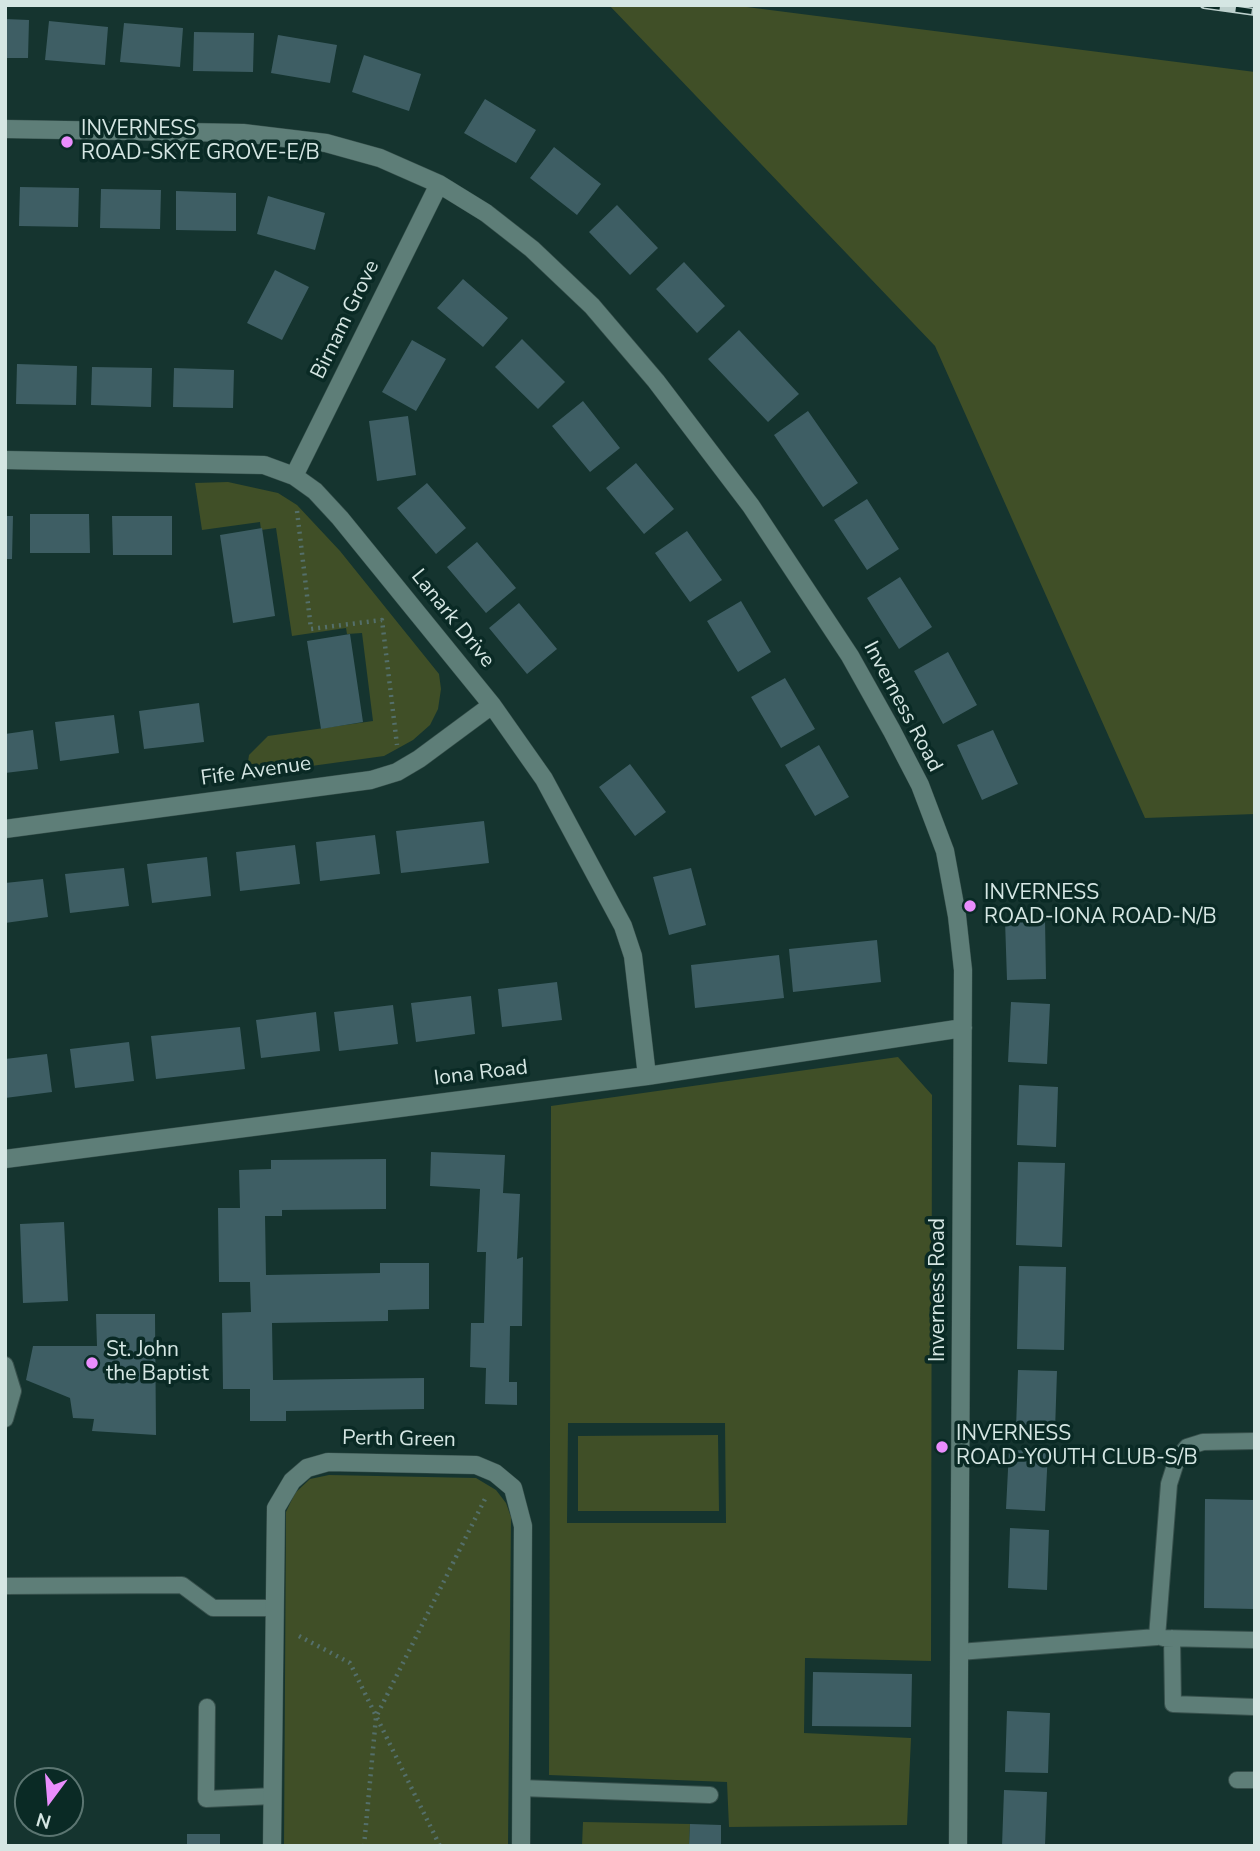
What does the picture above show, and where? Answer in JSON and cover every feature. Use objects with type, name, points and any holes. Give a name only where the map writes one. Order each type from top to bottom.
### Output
[{"type":"street","name":"Inverness Road","points":[[5,129],[243,133],[326,143],[380,158],[439,184],[486,213],[532,248],[592,306],[656,381],[751,506],[850,656],[920,785],[945,851],[960,943],[963,1028],[958,1846]]},
{"type":"street","name":"Birnam Grove","points":[[294,475],[439,184]]},
{"type":"street","name":"Lanark Drive","points":[[5,460],[264,465],[294,475],[315,491],[492,705],[544,779],[623,926],[633,956],[647,1076]]},
{"type":"street","name":"Fife Avenue","points":[[5,830],[371,780],[397,772],[419,759],[492,705]]},
{"type":"street","name":"Iona Road","points":[[5,1159],[647,1076],[963,1028]]},
{"type":"street","name":"Perth Green","points":[[272,1846],[276,1508],[292,1481],[307,1468],[328,1462],[475,1465],[495,1473],[513,1488],[523,1526],[521,1846]]},
{"type":"lane","points":[[5,1366],[13,1391],[5,1419]]},
{"type":"lane","points":[[1255,1441],[1203,1442],[1187,1447],[1177,1460],[1169,1484],[1164,1638],[1173,1704],[1255,1707]]},
{"type":"lane","points":[[5,1586],[182,1585],[213,1608],[274,1615]]},
{"type":"lane","points":[[959,1652],[1164,1638],[1255,1640]]},
{"type":"lane","points":[[207,1706],[206,1799],[273,1796]]},
{"type":"lane","points":[[1237,1780],[1255,1780]]},
{"type":"lane","points":[[522,1788],[710,1795]]},
{"type":"path","points":[[297,505],[311,629],[382,620],[398,749]]},
{"type":"path","points":[[364,1846],[376,1717],[491,1486]]},
{"type":"path","points":[[274,1615],[351,1663],[440,1846]]},
{"type":"green space","points":[[609,5],[731,5],[1255,72],[1255,814],[1145,818],[935,346]]},
{"type":"green space","points":[[228,482],[278,493],[297,505],[340,551],[439,674],[441,689],[438,709],[430,725],[413,740],[384,756],[246,775],[249,755],[268,736],[373,721],[362,633],[347,634],[346,628],[292,636],[276,528],[261,530],[260,522],[202,530],[195,483]]},
{"type":"green space","points":[[898,1057],[932,1095],[931,1661],[805,1658],[804,1733],[911,1738],[907,1825],[729,1827],[727,1782],[549,1775],[551,1106]],"holes":[[[568,1423],[725,1423],[726,1523],[567,1523]]]},
{"type":"green space","points":[[718,1435],[719,1511],[578,1511],[578,1436]]},
{"type":"green space","points":[[329,1475],[476,1478],[496,1490],[506,1503],[511,1517],[508,1846],[284,1846],[286,1512],[295,1493],[310,1479]]},
{"type":"green space","points":[[583,1822],[690,1824],[689,1846],[582,1846]]},
{"type":"building","points":[[5,19],[29,20],[28,58],[5,58]]},
{"type":"building","points":[[49,21],[108,27],[105,65],[45,60]]},
{"type":"building","points":[[124,23],[183,28],[180,67],[120,62]]},
{"type":"building","points":[[194,32],[254,33],[253,72],[193,71]]},
{"type":"building","points":[[278,35],[337,45],[330,83],[271,73]]},
{"type":"building","points":[[364,55],[421,74],[409,111],[352,92]]},
{"type":"building","points":[[485,99],[536,130],[516,163],[464,133]]},
{"type":"building","points":[[554,147],[601,184],[577,215],[530,178]]},
{"type":"building","points":[[20,187],[79,188],[78,227],[19,226]]},
{"type":"building","points":[[101,189],[161,190],[160,229],[100,228]]},
{"type":"building","points":[[176,191],[236,193],[236,231],[176,230]]},
{"type":"building","points":[[268,196],[325,213],[315,250],[257,234]]},
{"type":"building","points":[[617,205],[658,248],[630,275],[589,232]]},
{"type":"building","points":[[684,262],[725,306],[697,333],[656,289]]},
{"type":"building","points":[[275,270],[309,287],[282,340],[247,323]]},
{"type":"building","points":[[463,279],[508,318],[483,347],[437,308]]},
{"type":"building","points":[[739,330],[799,394],[768,422],[708,359]]},
{"type":"building","points":[[522,339],[565,382],[538,409],[495,367]]},
{"type":"building","points":[[412,340],[446,359],[416,411],[382,392]]},
{"type":"building","points":[[17,364],[77,366],[76,405],[16,404]]},
{"type":"building","points":[[92,367],[152,368],[151,407],[91,405]]},
{"type":"building","points":[[174,368],[234,370],[233,408],[173,407]]},
{"type":"building","points":[[583,401],[620,448],[590,472],[552,426]]},
{"type":"building","points":[[808,411],[858,483],[823,507],[774,435]]},
{"type":"building","points":[[408,416],[416,475],[377,481],[369,421]]},
{"type":"building","points":[[636,463],[674,509],[644,534],[606,488]]},
{"type":"building","points":[[427,483],[466,528],[436,554],[397,508]]},
{"type":"building","points":[[867,499],[899,549],[867,570],[834,520]]},
{"type":"building","points":[[30,514],[89,514],[90,553],[30,553]]},
{"type":"building","points":[[5,516],[13,516],[12,559],[5,559]]},
{"type":"building","points":[[112,516],[172,516],[172,555],[113,555]]},
{"type":"building","points":[[262,528],[275,616],[233,623],[220,535]]},
{"type":"building","points":[[687,531],[722,580],[690,602],[655,553]]},
{"type":"building","points":[[477,542],[516,588],[486,613],[447,567]]},
{"type":"building","points":[[900,577],[932,627],[899,649],[867,598]]},
{"type":"building","points":[[741,601],[771,652],[738,672],[707,621]]},
{"type":"building","points":[[519,603],[557,649],[527,674],[489,628]]},
{"type":"building","points":[[350,634],[363,722],[321,729],[307,641]]},
{"type":"building","points":[[948,652],[977,705],[943,724],[914,671]]},
{"type":"building","points":[[785,678],[815,729],[781,748],[751,697]]},
{"type":"building","points":[[199,703],[204,742],[144,749],[139,711]]},
{"type":"building","points":[[114,715],[119,753],[60,761],[55,722]]},
{"type":"building","points":[[33,730],[38,769],[5,773],[5,734]]},
{"type":"building","points":[[993,730],[1018,784],[982,800],[957,745]]},
{"type":"building","points":[[819,745],[849,797],[815,816],[785,765]]},
{"type":"building","points":[[630,764],[666,812],[635,836],[599,787]]},
{"type":"building","points":[[484,821],[489,863],[401,873],[396,831]]},
{"type":"building","points":[[375,835],[380,874],[320,881],[316,842]]},
{"type":"building","points":[[295,845],[300,884],[240,891],[236,852]]},
{"type":"building","points":[[207,857],[211,896],[152,903],[147,864]]},
{"type":"building","points":[[124,868],[129,906],[70,913],[65,874]]},
{"type":"building","points":[[691,868],[706,925],[669,935],[653,877]]},
{"type":"building","points":[[43,879],[48,917],[5,923],[5,883]]},
{"type":"building","points":[[1045,919],[1046,979],[1007,980],[1005,920]]},
{"type":"building","points":[[877,940],[881,982],[793,992],[789,949]]},
{"type":"building","points":[[779,955],[784,998],[695,1008],[691,965]]},
{"type":"building","points":[[557,982],[562,1020],[502,1027],[498,989]]},
{"type":"building","points":[[471,996],[475,1034],[416,1042],[411,1003]]},
{"type":"building","points":[[1011,1002],[1050,1004],[1047,1064],[1008,1062]]},
{"type":"building","points":[[393,1005],[398,1044],[339,1051],[334,1012]]},
{"type":"building","points":[[316,1012],[320,1051],[261,1058],[256,1020]]},
{"type":"building","points":[[240,1027],[245,1069],[156,1079],[151,1036]]},
{"type":"building","points":[[129,1042],[134,1081],[75,1088],[70,1049]]},
{"type":"building","points":[[47,1054],[52,1092],[5,1098],[5,1059]]},
{"type":"building","points":[[1019,1085],[1058,1087],[1056,1147],[1017,1145]]},
{"type":"building","points":[[431,1152],[505,1155],[503,1193],[520,1194],[517,1259],[523,1257],[522,1326],[510,1326],[509,1382],[517,1382],[517,1405],[485,1404],[486,1368],[470,1367],[471,1323],[484,1323],[486,1252],[477,1252],[480,1189],[430,1186]]},
{"type":"building","points":[[386,1159],[386,1209],[282,1210],[282,1216],[265,1216],[266,1275],[380,1273],[380,1263],[429,1263],[429,1309],[388,1310],[388,1321],[272,1323],[273,1380],[424,1378],[424,1409],[286,1411],[286,1421],[250,1421],[250,1389],[223,1389],[222,1313],[251,1312],[250,1282],[219,1282],[218,1208],[240,1208],[239,1170],[271,1169],[271,1160]]},
{"type":"building","points":[[1018,1162],[1065,1163],[1062,1247],[1016,1245]]},
{"type":"building","points":[[64,1222],[68,1301],[23,1303],[20,1224]]},
{"type":"building","points":[[1019,1266],[1066,1267],[1064,1350],[1017,1349]]},
{"type":"building","name":"St. John the Baptist","points":[[96,1314],[155,1314],[156,1435],[92,1431],[94,1419],[73,1418],[70,1398],[26,1380],[33,1346],[97,1346]]},
{"type":"building","points":[[1018,1370],[1057,1371],[1055,1431],[1016,1429]]},
{"type":"building","points":[[1009,1450],[1048,1451],[1045,1511],[1006,1509]]},
{"type":"building","points":[[1205,1499],[1255,1500],[1255,1609],[1204,1608]]},
{"type":"building","points":[[1010,1528],[1049,1530],[1047,1590],[1008,1588]]},
{"type":"building","points":[[813,1672],[912,1674],[911,1727],[812,1726]]},
{"type":"building","points":[[1007,1711],[1050,1713],[1048,1773],[1005,1772]]},
{"type":"building","points":[[1004,1790],[1047,1792],[1045,1846],[1002,1846]]},
{"type":"building","points":[[690,1824],[721,1825],[721,1846],[689,1846]]},
{"type":"building","points":[[187,1834],[220,1834],[220,1846],[187,1846]]},
{"type":"railway","points":[[1204,5],[1255,12]]},
{"type":"place","name":"INVERNESS ROAD-SKYE GROVE-E/B","points":[[67,142]]},
{"type":"place","name":"INVERNESS ROAD-IONA ROAD-N/B","points":[[970,906]]},
{"type":"place","name":"St. John the Baptist","points":[[92,1363]]},
{"type":"place","name":"INVERNESS ROAD-YOUTH CLUB-S/B","points":[[942,1447]]}]
